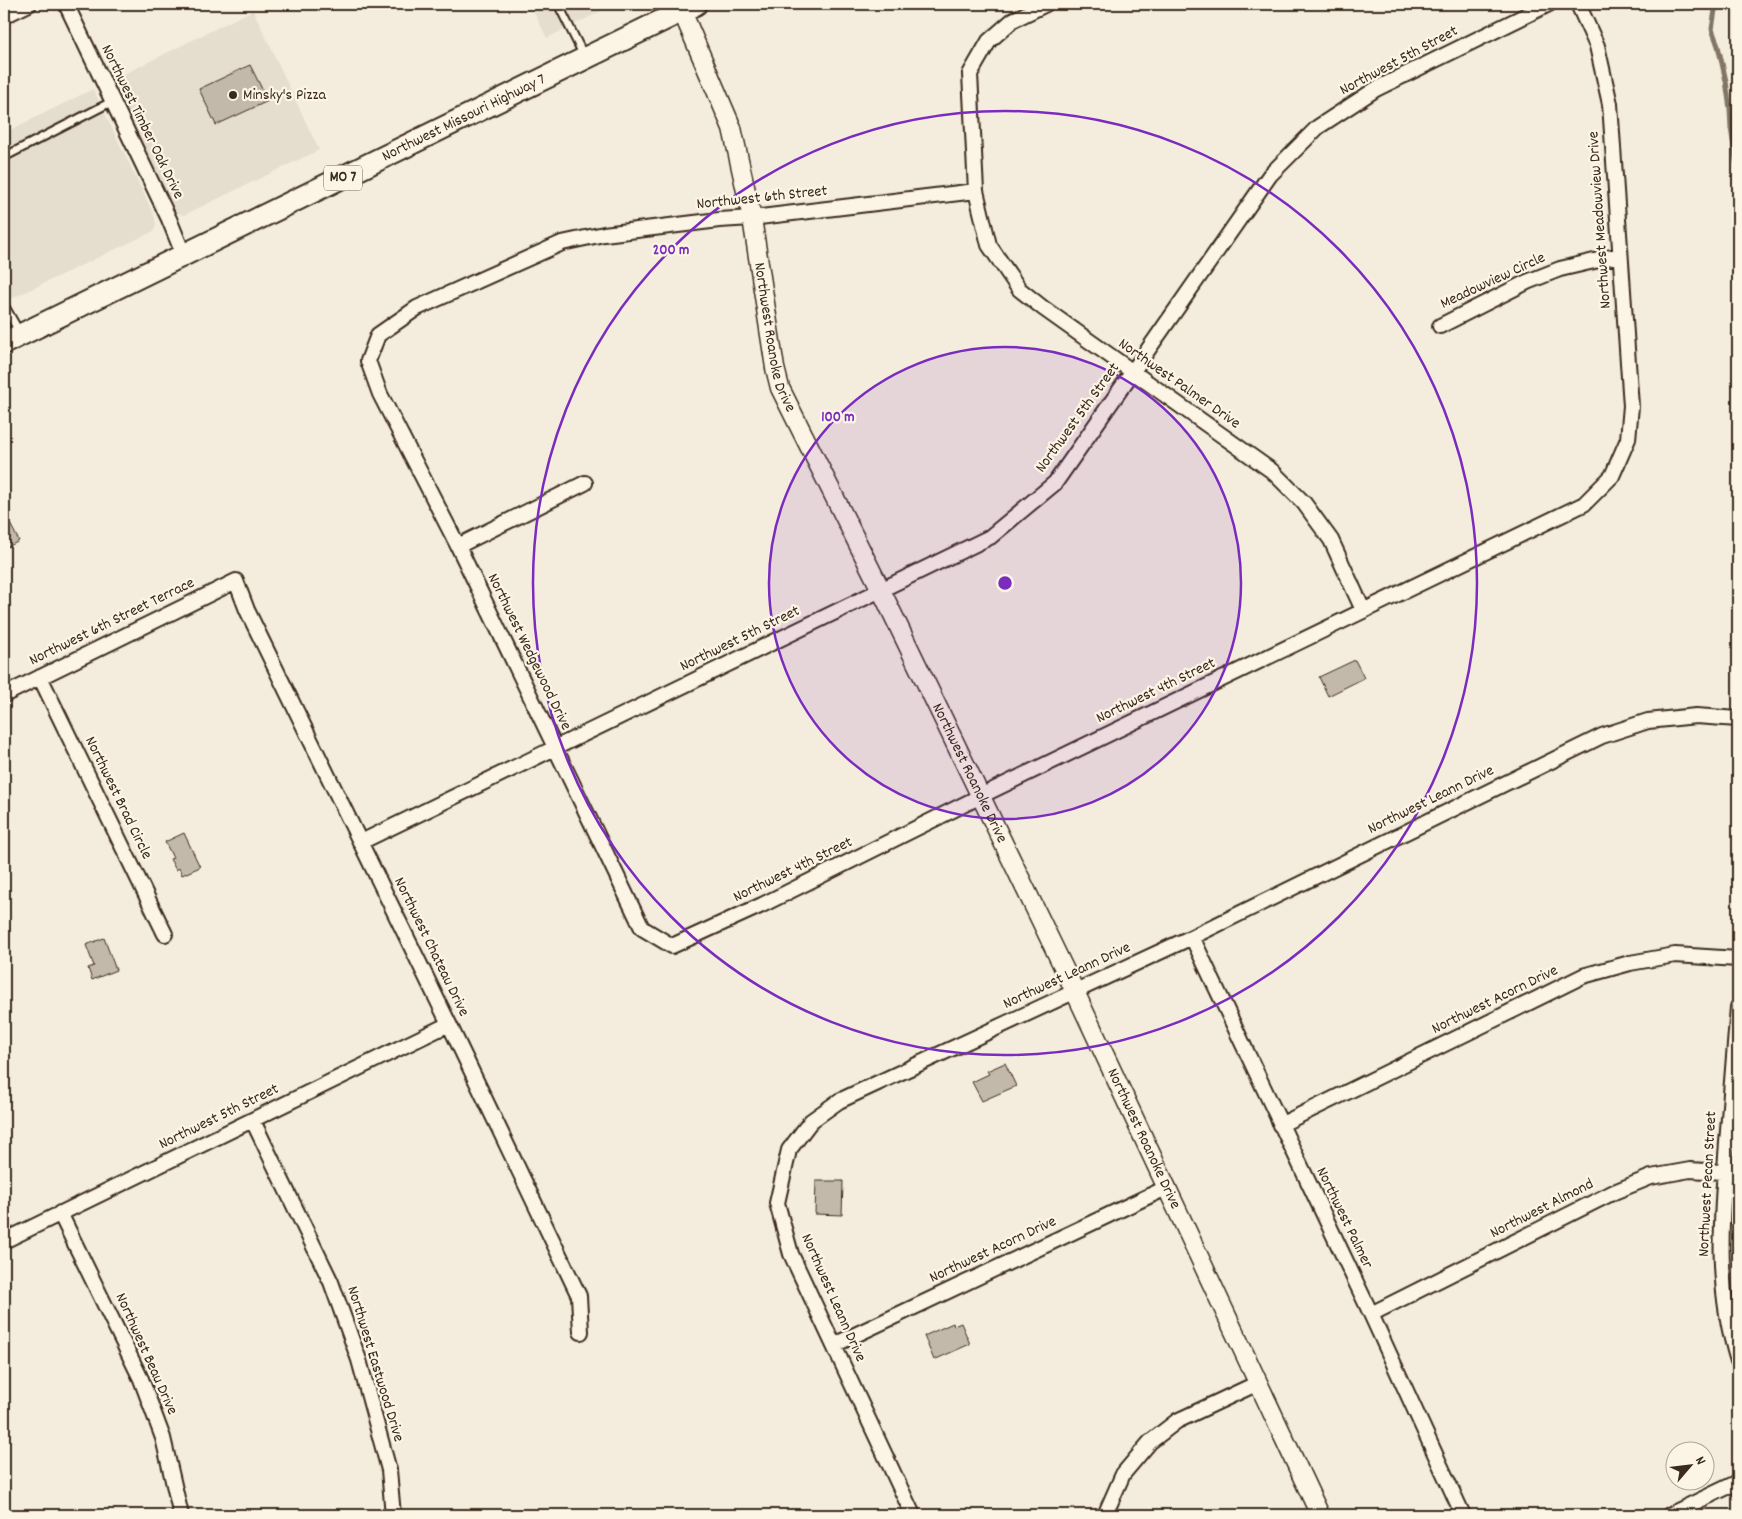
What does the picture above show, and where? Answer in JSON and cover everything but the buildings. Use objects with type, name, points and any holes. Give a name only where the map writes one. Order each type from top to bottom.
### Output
[{"type":"main road","name":"Northwest Missouri Highway 7","points":[[12,339],[586,58],[683,6]]},
{"type":"street","points":[[4,16],[29,4]]},
{"type":"street","name":"Northwest Timber Oak Drive","points":[[66,4],[169,219],[184,256]]},
{"type":"street","points":[[976,191],[970,74],[989,41],[1013,20],[1046,4]]},
{"type":"street","name":"Northwest 5th Street","points":[[361,842],[990,537],[1055,483],[1270,175],[1318,127],[1376,89],[1549,4]]},
{"type":"street","name":"Northwest Meadowview Drive","points":[[1578,4],[1597,46],[1610,104],[1631,406],[1628,439]]},
{"type":"street","name":"Northwest Roanoke Drive","points":[[683,6],[732,128],[752,218],[775,368],[780,388],[881,590],[1076,992],[1320,1515]]},
{"type":"street","name":"Northwest 6th Street","points":[[368,361],[378,335],[417,308],[562,243],[614,232],[752,218],[976,191]]},
{"type":"street","name":"Northwest Palmer Drive","points":[[976,191],[989,245],[1019,289],[1272,471],[1304,502],[1331,540],[1363,610]]},
{"type":"street","name":"Meadowview Circle","points":[[1440,326],[1527,282],[1560,269],[1620,255]]},
{"type":"street","name":"Northwest Wedgewood Drive","points":[[368,361],[380,394],[458,546],[642,928],[672,946]]},
{"type":"street","name":"Northwest 4th Street","points":[[672,946],[762,905],[981,796],[1584,504],[1612,476],[1628,439]]},
{"type":"street","points":[[458,546],[586,483]]},
{"type":"street","name":"Northwest 6th Street Terrace","points":[[4,695],[236,582]]},
{"type":"street","name":"Northwest Chateau Drive","points":[[236,582],[247,610],[361,842],[579,1296],[581,1332]]},
{"type":"street","name":"Northwest Brad Circle","points":[[40,677],[165,934]]},
{"type":"street","name":"Northwest Leann Drive","points":[[913,1515],[791,1254],[777,1204],[789,1150],[811,1121],[839,1101],[1192,937],[1602,736],[1648,721],[1696,716],[1738,719]]},
{"type":"street","name":"Northwest Palmer","points":[[1192,937],[1371,1314],[1463,1515]]},
{"type":"street","name":"Northwest Acorn Drive","points":[[1280,1125],[1584,976],[1630,963],[1675,955],[1738,959]]},
{"type":"street","name":"Northwest Pecan Street","points":[[1738,1007],[1731,1172],[1720,1239],[1723,1291],[1732,1342],[1738,1361]]},
{"type":"street","name":"Northwest 5th Street","points":[[4,1241],[449,1024]]},
{"type":"street","name":"Northwest Eastwood Drive","points":[[252,1121],[332,1282],[359,1360],[389,1470],[393,1515]]},
{"type":"street","name":"Northwest Almond","points":[[1371,1314],[1614,1192],[1652,1177],[1690,1170],[1731,1172]]},
{"type":"street","name":"Northwest Acorn Drive","points":[[834,1345],[1168,1187]]},
{"type":"street","name":"Northwest Beau Drive","points":[[60,1213],[141,1379],[163,1438],[181,1515]]},
{"type":"street","points":[[1107,1515],[1123,1474],[1150,1442],[1177,1421],[1258,1383]]},
{"type":"street","points":[[1669,1515],[1738,1482]]},
{"type":"lane","points":[[569,4],[559,6],[586,58]]},
{"type":"lane","points":[[4,157],[113,101]]},
{"type":"lane","points":[[4,305],[12,339]]},
{"type":"shaded area","points":[[530,4],[616,4],[547,38]]},
{"type":"shaded area","points":[[253,10],[319,150],[184,215],[177,213],[112,80]]},
{"type":"shaded area","points":[[93,89],[154,215],[156,224],[154,231],[4,302],[4,133]]},
{"type":"waterway","points":[[1716,4],[1712,29],[1726,81],[1738,173]]},
{"type":"waterway","points":[[1738,281],[1738,292]]},
{"type":"place","name":"Minsky's Pizza","points":[[233,95]]}]
